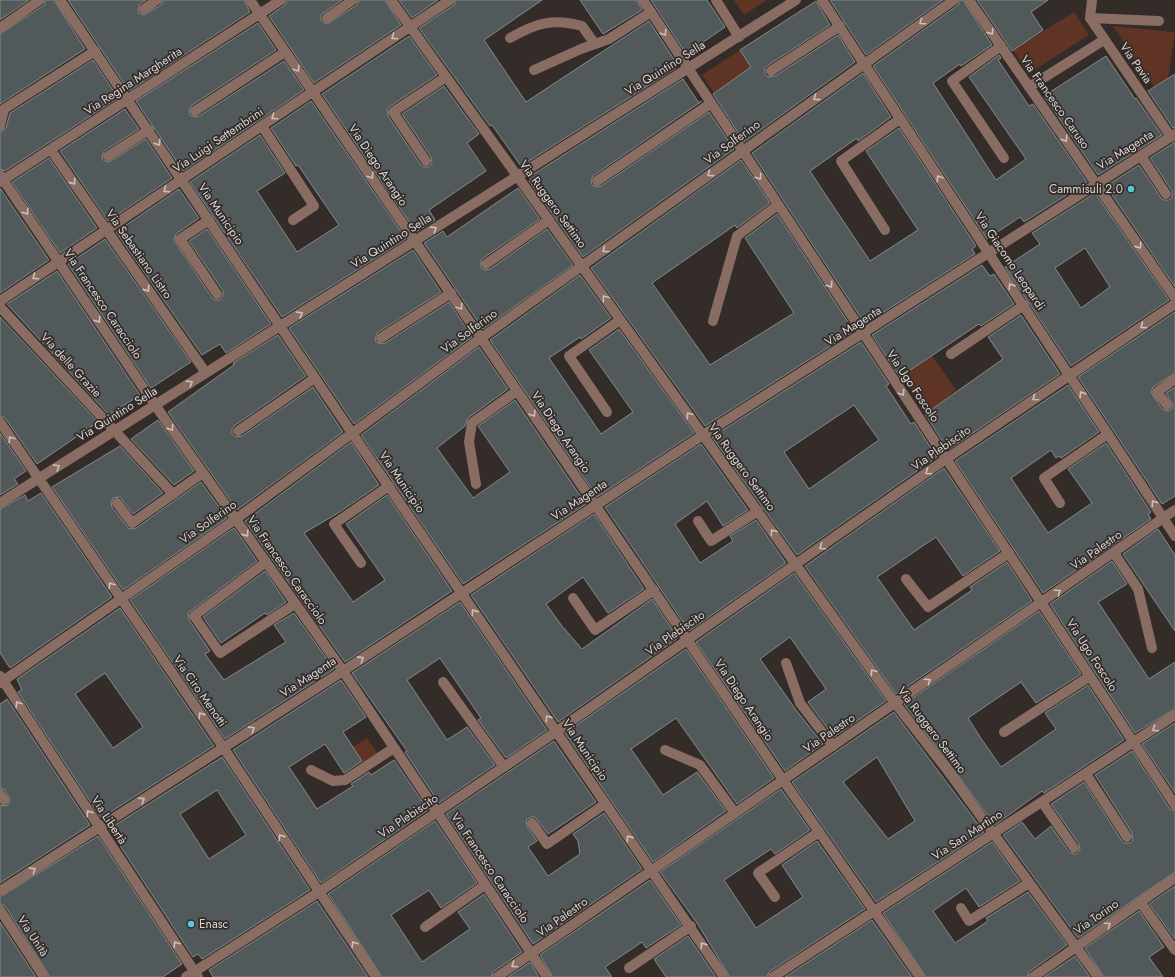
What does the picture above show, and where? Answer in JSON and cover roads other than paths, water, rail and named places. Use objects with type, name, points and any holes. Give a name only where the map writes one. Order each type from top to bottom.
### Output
[{"type":"street","points":[[0,28],[40,0]]},
{"type":"street","name":"Via Municipio","points":[[60,0],[352,433],[390,486],[605,804],[691,926],[724,977]]},
{"type":"street","points":[[144,9],[157,0]]},
{"type":"street","name":"Via Diego Arangio","points":[[250,0],[783,780],[920,977]]},
{"type":"street","name":"Via Regina Margherita","points":[[1,179],[51,150],[281,0]]},
{"type":"street","points":[[327,18],[353,0]]},
{"type":"street","name":"Via Ruggero Settimo","points":[[391,0],[895,703],[1098,977]]},
{"type":"street","name":"Via Luigi Settembrini","points":[[0,301],[450,0]]},
{"type":"street","name":"Via Ugo Foscolo","points":[[643,0],[710,104],[1175,805]]},
{"type":"street","points":[[716,0],[739,37]]},
{"type":"street","name":"Via Quintino Sella","points":[[0,503],[796,0]]},
{"type":"street","name":"Via Giacomo Leopardi","points":[[822,0],[1175,536]]},
{"type":"street","name":"Via Solferino","points":[[1,680],[121,600],[236,519],[481,338],[954,0]]},
{"type":"street","name":"Via Francesco Caruso","points":[[968,0],[1175,298]]},
{"type":"street","points":[[1092,0],[1090,18],[1159,21]]},
{"type":"street","points":[[534,70],[609,39],[651,12]]},
{"type":"street","name":"Via Pavia","points":[[1090,18],[1104,40],[1173,136]]},
{"type":"street","points":[[510,38],[544,22],[556,21],[582,26],[595,44]]},
{"type":"street","points":[[771,71],[840,26]]},
{"type":"street","points":[[1029,87],[1104,40]]},
{"type":"street","points":[[1001,46],[952,81],[1004,158]]},
{"type":"street","points":[[0,126],[4,109],[95,51]]},
{"type":"street","points":[[195,111],[286,52]]},
{"type":"street","points":[[426,161],[393,112],[446,77]]},
{"type":"street","points":[[597,181],[710,104]]},
{"type":"street","points":[[884,230],[841,161],[900,120]]},
{"type":"street","points":[[262,126],[314,206],[292,220]]},
{"type":"street","points":[[108,156],[148,130]]},
{"type":"street","name":"Via Magenta","points":[[0,891],[343,671],[703,435],[863,335],[1096,184],[1173,136]]},
{"type":"street","name":"Via Sebastiano Listro","points":[[51,150],[206,373]]},
{"type":"street","points":[[1141,156],[1166,194]]},
{"type":"street","name":"Via Francesco Caracciolo","points":[[1,179],[59,261],[155,405],[343,671],[547,977]]},
{"type":"street","points":[[713,321],[737,236],[778,205]]},
{"type":"street","points":[[209,220],[180,239],[217,294]]},
{"type":"street","points":[[486,264],[549,220]]},
{"type":"street","points":[[381,338],[451,293]]},
{"type":"street","name":"Via Plebiscito","points":[[193,975],[320,892],[557,731],[688,641],[946,459],[1175,304]]},
{"type":"street","points":[[952,354],[1024,305]]},
{"type":"street","name":"Via delle Grazie","points":[[0,308],[173,494]]},
{"type":"street","points":[[607,412],[569,356],[620,320]]},
{"type":"street","points":[[238,431],[315,378]]},
{"type":"street","points":[[1167,405],[1157,392],[1175,379]]},
{"type":"street","points":[[476,484],[469,442],[472,423],[517,391]]},
{"type":"street","name":"Via Ciro Menotti","points":[[0,422],[223,748],[376,977]]},
{"type":"street","points":[[1060,503],[1044,478],[1108,434]]},
{"type":"street","points":[[117,503],[132,523],[203,473]]},
{"type":"street","points":[[361,563],[334,524],[390,486]]},
{"type":"street","name":"Via Palestro","points":[[497,977],[1175,510]]},
{"type":"street","points":[[698,521],[711,542],[758,512]]},
{"type":"street","points":[[1114,553],[1138,589],[1152,648]]},
{"type":"street","points":[[906,579],[928,607],[1009,554]]},
{"type":"street","points":[[266,562],[194,616],[220,653],[295,604]]},
{"type":"street","points":[[574,598],[595,630],[654,590]]},
{"type":"street","points":[[786,663],[800,703],[833,746]]},
{"type":"street","points":[[1004,732],[1090,676]]},
{"type":"street","name":"Via Libertà","points":[[1,680],[99,828],[193,975]]},
{"type":"street","points":[[443,682],[504,767]]},
{"type":"street","name":"Via San Martino","points":[[773,977],[1175,715]]},
{"type":"street","points":[[311,770],[332,780],[345,780],[394,748]]},
{"type":"street","points":[[666,750],[700,765],[735,813]]},
{"type":"street","points":[[1086,774],[1127,837]]},
{"type":"street","points":[[1042,802],[1074,848]]},
{"type":"street","points":[[532,823],[547,844],[605,804]]},
{"type":"street","points":[[775,897],[758,872],[819,832]]},
{"type":"street","name":"Via Torino","points":[[1033,977],[1175,878]]},
{"type":"street","points":[[961,908],[969,921],[1029,883]]},
{"type":"street","points":[[425,927],[485,885]]},
{"type":"street","points":[[1140,902],[1175,950]]},
{"type":"street","name":"Via Unità","points":[[0,910],[44,977]]},
{"type":"street","points":[[629,968],[691,926]]},
{"type":"place","name":"Cammisuli 2.0","points":[[1131,189]]},
{"type":"place","name":"Enasc","points":[[191,924]]}]
